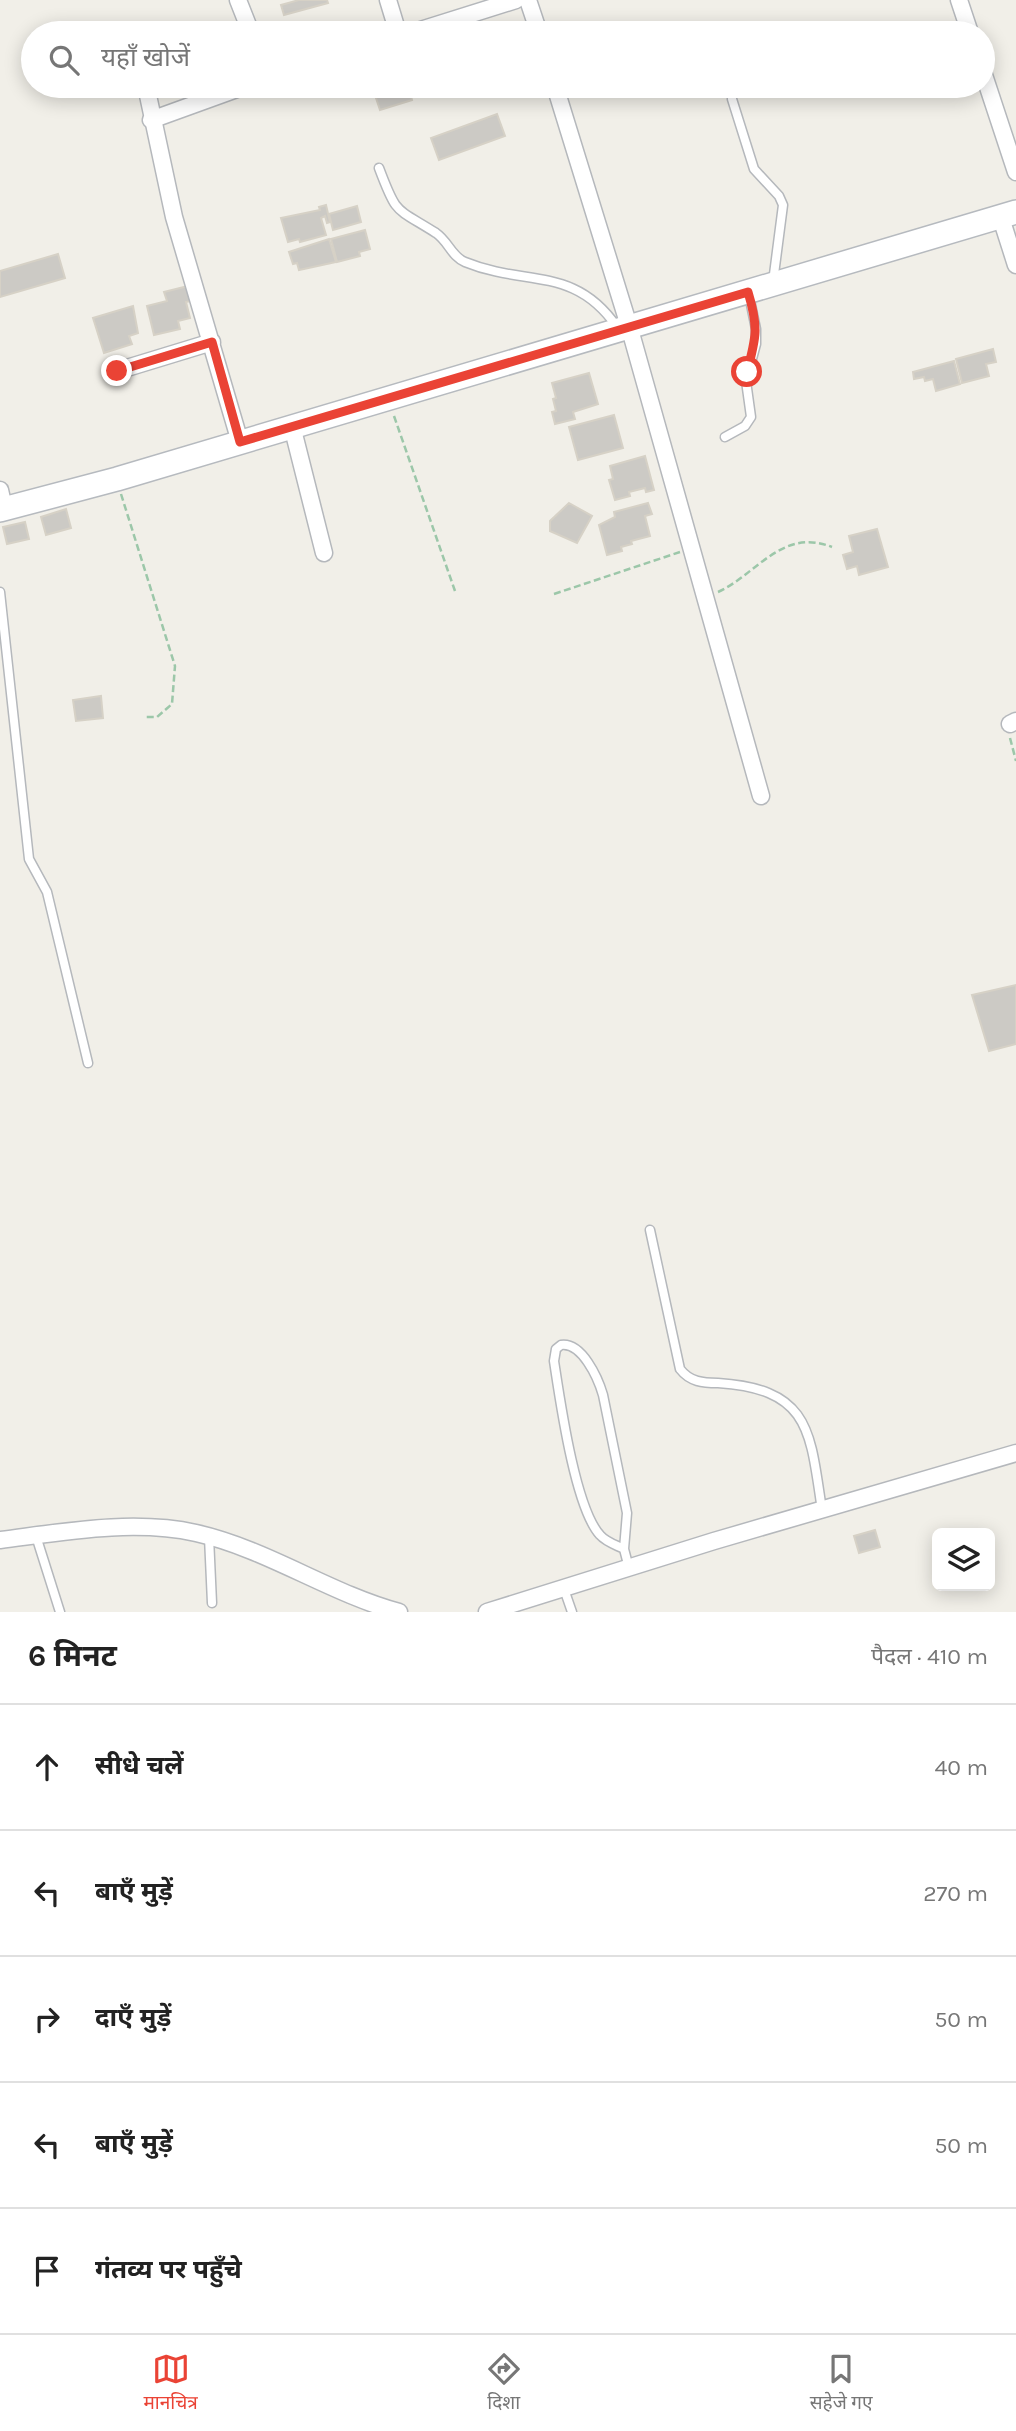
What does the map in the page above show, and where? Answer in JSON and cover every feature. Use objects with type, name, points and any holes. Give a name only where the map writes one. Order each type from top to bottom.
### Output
[{"type":"street","points":[[238,0],[246,21]]},
{"type":"street","points":[[388,0],[394,21]]},
{"type":"street","points":[[449,21],[516,0]]},
{"type":"street","points":[[528,0],[535,21]]},
{"type":"street","points":[[959,0],[966,21]]},
{"type":"street","points":[[148,98],[174,217],[240,442]]},
{"type":"street","points":[[151,120],[212,98]]},
{"type":"street","points":[[558,98],[705,595],[761,796]]},
{"type":"street","points":[[991,98],[1016,173]]},
{"type":"street","points":[[2,503],[117,479],[1008,215],[1016,265]]},
{"type":"street","points":[[117,371],[212,342]]},
{"type":"street","points":[[292,426],[324,553]]},
{"type":"street","points":[[487,1612],[1016,1453]]},
{"type":"street","points":[[0,1540],[132,1528],[166,1529],[236,1545],[371,1605],[399,1612]]},
{"type":"lane","points":[[733,99],[754,169],[779,196],[783,205],[772,285]]},
{"type":"lane","points":[[379,168],[396,209],[439,235],[458,258],[485,268],[575,288],[598,301],[624,327]]},
{"type":"lane","points":[[725,437],[745,426],[751,417],[746,381],[756,344],[756,329],[748,292]]},
{"type":"lane","points":[[0,592],[29,859],[47,892],[88,1063]]},
{"type":"lane","points":[[649,1230],[680,1369],[696,1381],[746,1385],[769,1392],[793,1409],[804,1424],[810,1440],[822,1510]]},
{"type":"lane","points":[[624,1549],[602,1538],[580,1492],[554,1361],[556,1349],[561,1345],[574,1349],[584,1359],[598,1380],[603,1395],[627,1513],[624,1549],[629,1568]]},
{"type":"lane","points":[[36,1536],[60,1612]]},
{"type":"lane","points":[[209,1537],[212,1604]]},
{"type":"lane","points":[[565,1589],[572,1612]]},
{"type":"path","points":[[387,397],[455,591]]},
{"type":"path","points":[[117,479],[175,666],[172,704],[157,716],[144,717]]},
{"type":"path","points":[[705,595],[726,588],[775,551],[821,542],[832,547]]},
{"type":"path","points":[[554,594],[690,548]]},
{"type":"path","points":[[1013,723],[1016,761]]},
{"type":"building","points":[[299,0],[327,0],[328,3],[284,15],[281,5]]},
{"type":"building","points":[[376,98],[411,98],[412,100],[380,110]]},
{"type":"building","points":[[497,114],[505,136],[439,160],[431,138]]},
{"type":"building","points":[[326,205],[330,222],[327,223],[325,216],[321,218],[326,235],[300,242],[299,239],[288,242],[281,218],[320,210],[319,207]]},
{"type":"building","points":[[357,206],[361,222],[333,230],[329,214]]},
{"type":"building","points":[[365,230],[370,249],[359,252],[360,256],[337,262],[331,239]]},
{"type":"building","points":[[329,239],[336,262],[299,270],[297,263],[293,264],[289,252]]},
{"type":"building","points":[[58,254],[65,278],[0,297],[0,271]]},
{"type":"building","points":[[188,286],[191,301],[186,302],[190,318],[178,321],[180,329],[154,335],[147,306],[167,301],[164,292]]},
{"type":"building","points":[[133,306],[138,333],[129,336],[132,344],[104,353],[93,318]]},
{"type":"building","points":[[993,349],[996,362],[986,364],[989,376],[962,383],[956,359]]},
{"type":"building","points":[[954,361],[960,384],[936,391],[933,379],[914,379],[913,372]]},
{"type":"building","points":[[589,373],[598,404],[573,412],[575,419],[555,424],[552,412],[556,411],[553,399],[556,398],[552,383]]},
{"type":"building","points":[[614,415],[623,448],[578,460],[569,427]]},
{"type":"building","points":[[645,456],[654,490],[646,492],[645,488],[629,492],[630,496],[615,500],[609,480],[613,479],[610,466]]},
{"type":"building","points":[[569,503],[592,516],[577,543],[550,531],[550,521]]},
{"type":"building","points":[[648,503],[652,514],[645,516],[650,536],[631,541],[632,544],[621,547],[622,551],[607,555],[599,525],[615,517],[614,512]]},
{"type":"building","points":[[66,509],[71,528],[46,535],[41,517]]},
{"type":"building","points":[[25,522],[29,539],[7,544],[3,527]]},
{"type":"building","points":[[877,529],[888,567],[859,575],[857,566],[847,569],[843,555],[853,552],[849,536]]},
{"type":"building","points":[[101,696],[103,718],[76,721],[73,700]]},
{"type":"building","points":[[1016,985],[1016,1044],[989,1051],[972,995]]},
{"type":"building","points":[[875,1530],[880,1547],[859,1553],[854,1536]]},
{"type":"route","points":[[117,371],[212,342],[240,442],[748,292],[755,317],[756,344],[747,372]]}]
